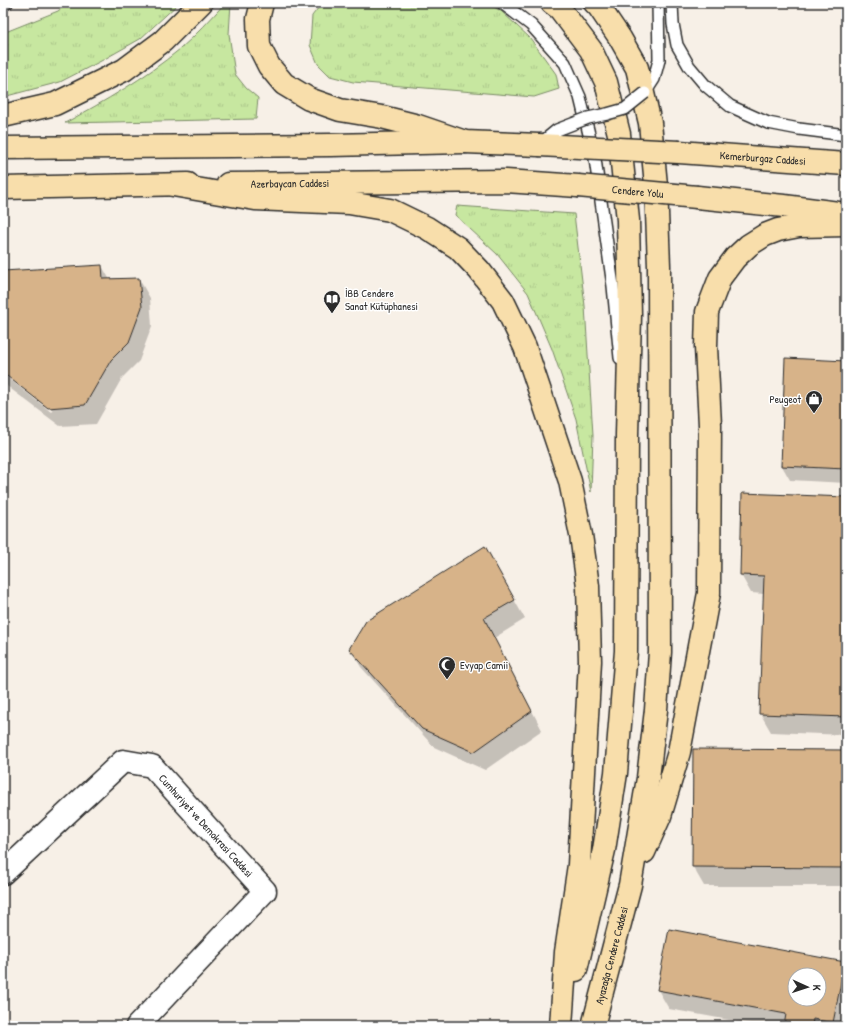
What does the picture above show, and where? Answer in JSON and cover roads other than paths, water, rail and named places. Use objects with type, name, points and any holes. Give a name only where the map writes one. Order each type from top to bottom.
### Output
[{"type":"main road","points":[[3,116],[55,104],[124,70],[163,41],[201,3]]},
{"type":"main road","points":[[262,3],[258,19],[259,46],[269,66],[284,84],[309,99],[340,110],[382,117],[418,126],[465,142]]},
{"type":"main road","points":[[552,3],[560,9],[591,50],[606,82],[619,134],[628,220],[630,315],[627,435],[626,651],[616,773],[604,850],[587,925],[561,1026]]},
{"type":"main road","points":[[594,3],[599,7],[620,38],[637,68],[650,123],[657,192],[659,266],[660,652],[656,710],[648,778],[630,885]]},
{"type":"main road","points":[[3,148],[339,145],[465,142]]},
{"type":"main road","name":"Kemerburgaz Caddesi","points":[[465,142],[679,152],[846,164]]},
{"type":"main road","name":"Azerbaycan Caddesi","points":[[3,188],[506,180],[578,186]]},
{"type":"main road","points":[[172,185],[254,199],[349,203],[390,210],[427,228],[458,248],[479,270],[503,301],[525,346],[570,481],[581,535],[588,586],[590,661],[579,857],[566,952],[561,1026]]},
{"type":"main road","name":"Cendere Yolu","points":[[578,186],[784,206],[846,214]]},
{"type":"main road","points":[[630,885],[660,816],[679,752],[709,593],[710,425],[706,347],[707,312],[720,278],[735,258],[765,235],[778,230],[799,226],[846,225]]},
{"type":"main road","name":"Ayazağa Cendere Caddesi","points":[[593,1026],[630,885]]},
{"type":"street","name":"Cumhuriyet ve Demokrasi Caddesi","points":[[3,873],[123,761],[152,766],[265,891],[137,1026]]},
{"type":"lane","points":[[3,5],[7,3]]},
{"type":"lane","points":[[502,3],[531,25],[565,63],[580,97],[595,159],[613,286],[627,435]]},
{"type":"lane","points":[[539,145],[557,130],[588,118],[625,109],[645,93],[654,78],[659,60],[658,3]]},
{"type":"lane","points":[[672,3],[673,24],[677,45],[689,66],[705,85],[730,106],[768,123],[799,129],[846,135]]},
{"type":"place","name":"İBB Cendere Sanat Kütüphanesi","points":[[332,314]]},
{"type":"place","name":"Peugeot","points":[[814,414]]},
{"type":"place","name":"Evyap Camii","points":[[447,680]]}]
